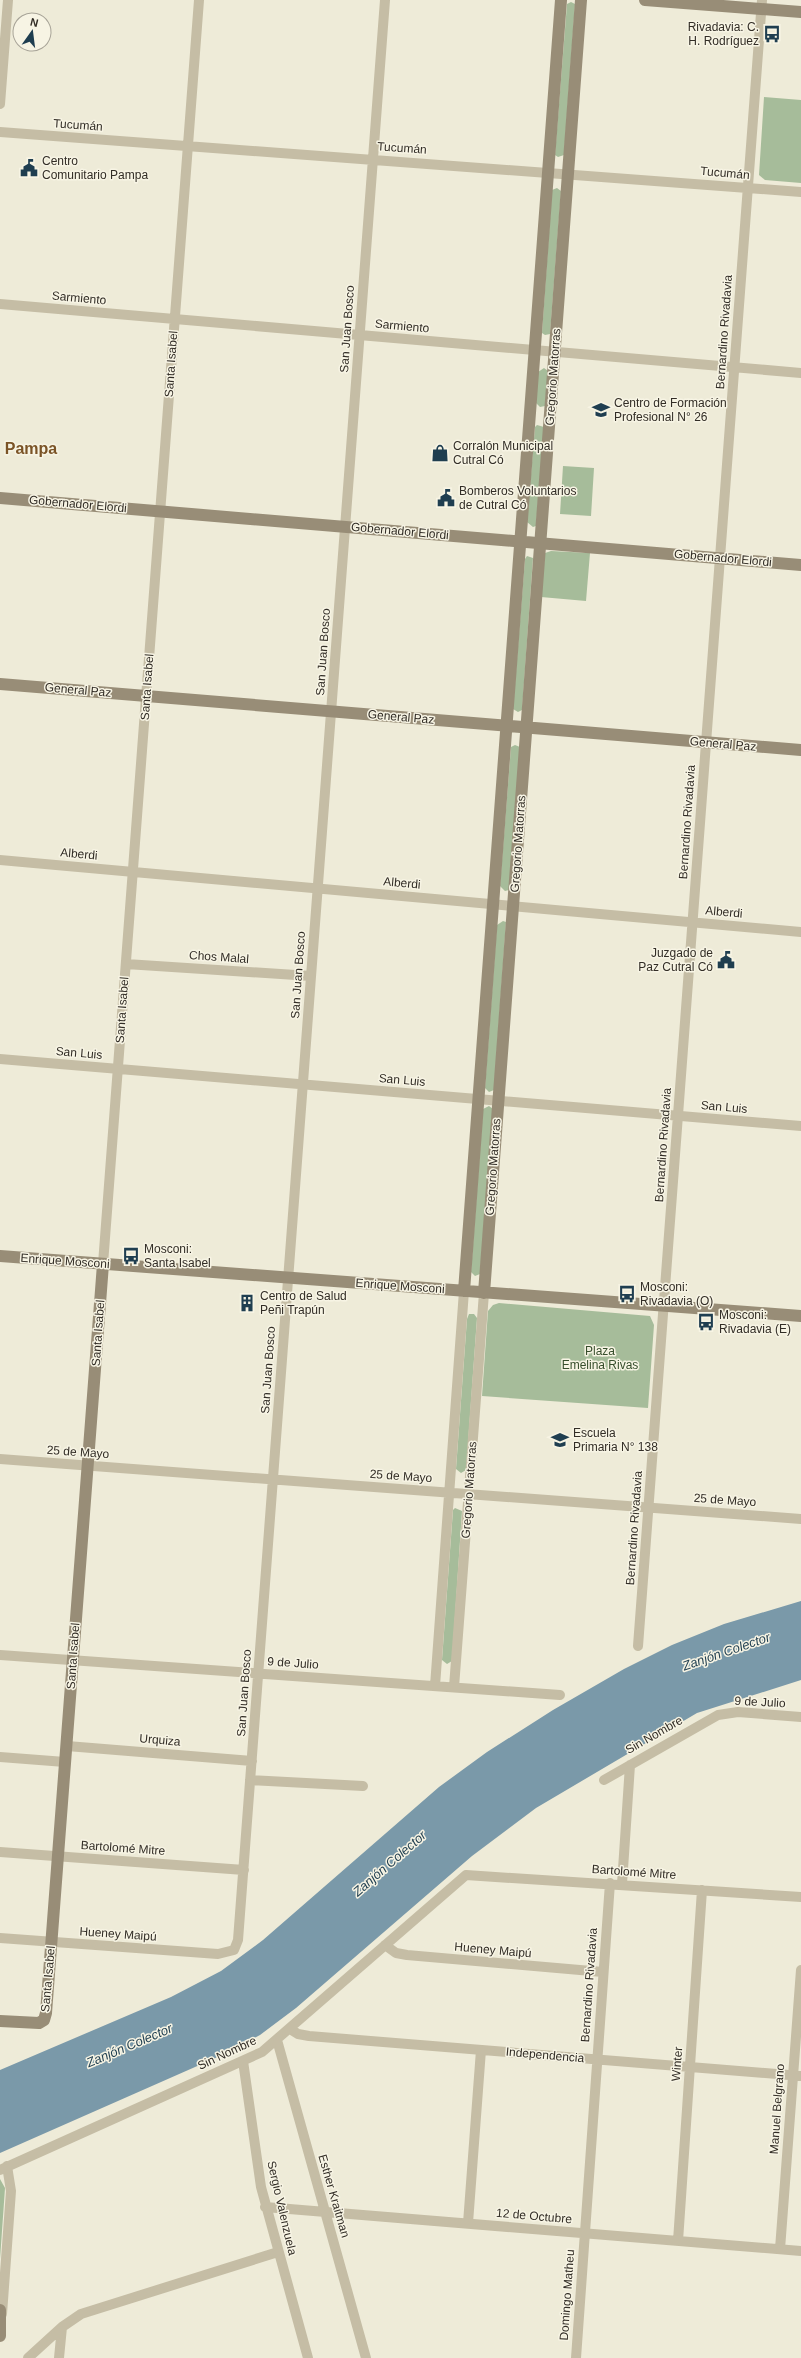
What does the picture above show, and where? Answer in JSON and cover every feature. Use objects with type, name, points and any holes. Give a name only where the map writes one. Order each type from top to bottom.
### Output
[{"type":"main road","name":"Gregorio Matorras","points":[[464,1291],[561,0]]},
{"type":"main road","name":"Gregorio Matorras","points":[[484,1293],[581,0]]},
{"type":"main road","points":[[645,0],[761,4],[801,12]]},
{"type":"main road","name":"Gobernador Elordi","points":[[0,498],[801,565]]},
{"type":"main road","name":"General Paz","points":[[0,684],[801,750]]},
{"type":"main road","name":"Enrique Mosconi","points":[[0,1256],[801,1316]]},
{"type":"main road","name":"Santa Isabel","points":[[0,2021],[33,2023],[44,2020],[46,2013],[103,1264]]},
{"type":"main road","points":[[0,2336],[1,2312]]},
{"type":"street","points":[[0,104],[8,0]]},
{"type":"street","name":"Santa Isabel","points":[[103,1264],[199,0]]},
{"type":"street","name":"San Juan Bosco","points":[[234,1950],[238,1940],[244,1870],[385,0]]},
{"type":"street","name":"Bernardino Rivadavia","points":[[638,1646],[761,4]]},
{"type":"street","name":"Tucumán","points":[[0,132],[568,173],[801,192]]},
{"type":"street","name":"Sarmiento","points":[[0,304],[801,373]]},
{"type":"street","name":"Alberdi","points":[[0,860],[801,932]]},
{"type":"street","name":"Chos Malal","points":[[126,964],[311,976]]},
{"type":"street","name":"San Luis","points":[[0,1059],[801,1126]]},
{"type":"street","name":"Gregorio Matorras","points":[[435,1686],[464,1291]]},
{"type":"street","name":"Gregorio Matorras","points":[[454,1687],[484,1293]]},
{"type":"street","name":"25 de Mayo","points":[[0,1459],[801,1519]]},
{"type":"street","name":"9 de Julio","points":[[0,1655],[560,1695]]},
{"type":"street","name":"9 de Julio","points":[[718,1715],[738,1712],[801,1717]]},
{"type":"street","name":"Sin Nombre","points":[[604,1780],[718,1715]]},
{"type":"street","name":"Urquiza","points":[[67,1746],[252,1760]]},
{"type":"street","points":[[0,1756],[65,1762]]},
{"type":"street","points":[[622,1884],[630,1765]]},
{"type":"street","points":[[250,1780],[363,1786]]},
{"type":"street","name":"Bartolomé Mitre","points":[[0,1852],[244,1870]]},
{"type":"street","name":"Sin Nombre","points":[[4,2168],[262,2052],[466,1875]]},
{"type":"street","name":"Bartolomé Mitre","points":[[466,1875],[610,1883],[801,1897]]},
{"type":"street","name":"Bernardino Rivadavia","points":[[584,2233],[610,1883]]},
{"type":"street","name":"Winter","points":[[678,2241],[702,1890]]},
{"type":"street","name":"Hueney Maipú","points":[[0,1938],[218,1954],[234,1950]]},
{"type":"street","name":"Hueney Maipú","points":[[384,1945],[394,1952],[403,1955],[603,1972]]},
{"type":"street","name":"Manuel Belgrano","points":[[780,2249],[797,2076],[801,1970]]},
{"type":"street","name":"Independencia","points":[[290,2029],[298,2034],[309,2036],[797,2076]]},
{"type":"street","name":"Esther Kraitman","points":[[277,2040],[366,2358]]},
{"type":"street","points":[[468,2223],[482,2050]]},
{"type":"street","name":"Sergio Valenzuela","points":[[243,2061],[266,2207],[308,2358]]},
{"type":"street","points":[[1,2312],[11,2191],[4,2168]]},
{"type":"street","name":"12 de Octubre","points":[[266,2207],[801,2251]]},
{"type":"street","name":"Domingo Matheu","points":[[576,2358],[584,2233]]},
{"type":"street","points":[[28,2358],[62,2327],[92,2310],[278,2252]]},
{"type":"street","points":[[59,2358],[62,2327]]},
{"type":"green space","points":[[571,2],[575,4],[564,155],[558,157],[555,155],[567,4]]},
{"type":"green space","points":[[764,97],[801,100],[801,183],[765,180],[759,175]]},
{"type":"green space","points":[[557,188],[561,191],[550,334],[545,335],[542,333],[552,190]]},
{"type":"green space","points":[[544,368],[548,371],[545,406],[540,407],[536,403],[538,372]]},
{"type":"green space","points":[[537,425],[544,427],[536,526],[533,527],[527,522],[535,427]]},
{"type":"green space","points":[[563,466],[594,468],[591,516],[560,514]]},
{"type":"green space","points":[[551,551],[590,553],[586,601],[541,597],[545,553]]},
{"type":"green space","points":[[527,556],[533,558],[522,710],[518,712],[513,709],[525,559]]},
{"type":"green space","points":[[515,745],[520,747],[509,890],[505,891],[500,886],[511,747]]},
{"type":"green space","points":[[503,921],[506,922],[494,1090],[489,1092],[485,1088],[497,925]]},
{"type":"green space","points":[[489,1106],[493,1109],[480,1274],[475,1276],[471,1272],[483,1109]]},
{"type":"green space","name":"Plaza Emelina Rivas","points":[[499,1303],[650,1316],[654,1325],[648,1408],[482,1396],[488,1311],[493,1305]]},
{"type":"green space","points":[[469,1314],[474,1314],[477,1318],[466,1470],[461,1473],[456,1469],[467,1319]]},
{"type":"green space","points":[[455,1508],[462,1511],[452,1661],[447,1664],[442,1660],[453,1510]]},
{"type":"green space","points":[[0,2179],[5,2188],[0,2259]]},
{"type":"water","name":"Zanjón Colector","points":[[801,1601],[801,1680],[697,1713],[536,1808],[472,1856],[296,2008],[260,2035],[220,2056],[0,2153],[0,2070],[171,1997],[221,1971],[263,1940],[439,1787],[487,1752],[553,1710],[624,1669],[672,1645],[724,1624]]},
{"type":"place","name":"Rivadavia: C. H. Rodríguez","points":[[772,34]]},
{"type":"place","name":"Centro Comunitario Pampa","points":[[29,168]]},
{"type":"place","name":"Centro de Formación Profesional N° 26","points":[[601,410]]},
{"type":"place","name":"Corralón Municipal Cutral Có","points":[[440,453]]},
{"type":"place","name":"Bomberos Voluntarios de Cutral Có","points":[[446,498]]},
{"type":"place","name":"Juzgado de Paz Cutral Có","points":[[726,960]]},
{"type":"place","name":"Mosconi: Santa Isabel","points":[[131,1256]]},
{"type":"place","name":"Mosconi: Rivadavia (O)","points":[[627,1294]]},
{"type":"place","name":"Centro de Salud Peñi Trapún","points":[[247,1303]]},
{"type":"place","name":"Mosconi: Rivadavia (E)","points":[[706,1322]]},
{"type":"place","name":"Escuela Primaria N° 138","points":[[560,1440]]},
{"type":"district","name":"Pampa","points":[[31,448]]}]
